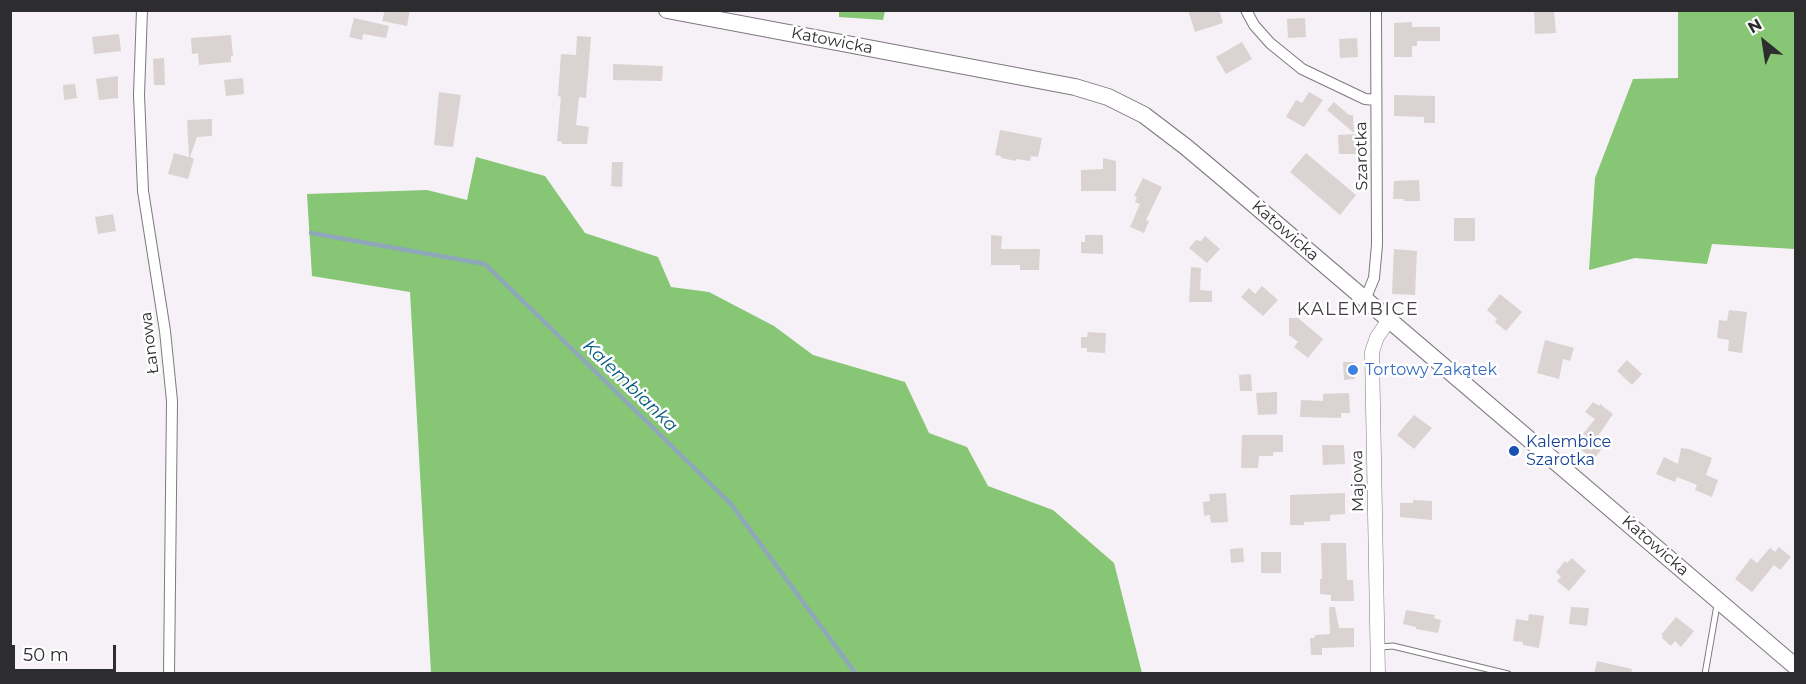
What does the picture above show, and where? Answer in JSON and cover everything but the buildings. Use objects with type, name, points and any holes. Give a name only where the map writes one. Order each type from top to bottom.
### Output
[{"type":"main road","name":"Katowicka","points":[[667,10],[1060,84],[1108,97],[1156,123],[1796,667]]},
{"type":"street","name":"Łanowa","points":[[142,10],[139,95],[143,191],[165,331],[172,401],[169,674]]},
{"type":"street","points":[[1246,10],[1254,25],[1270,43],[1302,69],[1365,99],[1376,100]]},
{"type":"street","name":"Szarotka","points":[[1365,300],[1374,278],[1377,245],[1376,10]]},
{"type":"street","name":"Majowa","points":[[1378,674],[1372,352],[1377,337],[1389,320]]},
{"type":"lane","points":[[1705,674],[1717,600]]},
{"type":"lane","points":[[1378,647],[1393,646],[1509,674]]},
{"type":"green space","points":[[839,10],[885,11],[883,20],[839,17]]},
{"type":"green space","points":[[1678,11],[1795,11],[1795,249],[1712,244],[1707,264],[1635,258],[1589,270],[1595,178],[1633,79],[1678,78]]},
{"type":"green space","points":[[476,157],[545,176],[585,233],[658,257],[671,287],[709,292],[774,326],[813,355],[905,382],[929,433],[967,447],[988,486],[1053,510],[1114,563],[1142,673],[431,673],[410,292],[312,276],[307,194],[427,190],[467,200]]},
{"type":"waterway","name":"Kalembianka","points":[[311,233],[485,264],[731,504],[856,674]]},
{"type":"place","name":"Tortowy Zakątek","points":[[1353,370]]},
{"type":"place","name":"Kalembice Szarotka","points":[[1514,451]]},
{"type":"district","name":"KALEMBICE","points":[[1358,310]]}]
